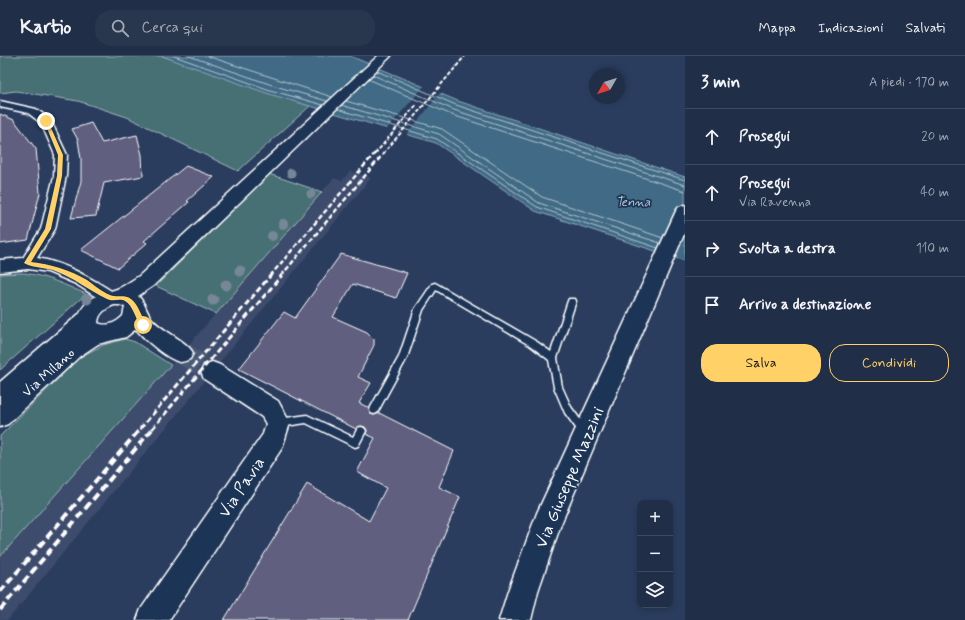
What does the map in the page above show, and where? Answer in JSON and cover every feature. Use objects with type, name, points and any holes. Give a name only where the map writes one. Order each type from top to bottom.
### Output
[{"type":"main road","name":"Via Giuseppe Mazzini","points":[[515,620],[523,591],[547,523],[685,211]]},
{"type":"street","points":[[101,328],[92,308],[97,304],[124,303],[136,296],[146,281],[385,56]]},
{"type":"street","points":[[0,104],[32,111],[46,121],[61,155],[60,176],[48,229],[27,263]]},
{"type":"street","points":[[0,266],[27,263],[44,265],[83,280],[124,303],[151,333],[182,353]]},
{"type":"street","points":[[101,328],[130,322],[124,303]]},
{"type":"street","points":[[101,328],[136,330],[151,333]]},
{"type":"street","name":"Via Milano","points":[[0,396],[101,328]]},
{"type":"street","name":"Via Milano","points":[[0,416],[69,352],[85,342],[101,328]]},
{"type":"street","points":[[212,372],[270,409],[278,423]]},
{"type":"street","name":"Via Pavia","points":[[152,620],[273,440],[278,423]]},
{"type":"lane","points":[[374,410],[403,358],[419,309],[435,286],[534,344],[553,358]]},
{"type":"lane","points":[[572,301],[553,358],[558,387],[568,410],[586,435]]},
{"type":"lane","points":[[278,423],[307,419],[355,443],[361,431]]},
{"type":"shaded area","points":[[350,171],[371,178],[8,620],[0,620],[0,557],[171,365],[334,178],[342,181]]},
{"type":"green space","points":[[0,56],[163,56],[310,106],[238,171],[127,117],[78,101],[16,91],[0,93]]},
{"type":"green space","points":[[269,174],[322,192],[216,314],[156,286]]},
{"type":"green space","points":[[0,274],[32,274],[63,284],[86,294],[0,370]]},
{"type":"green space","points":[[125,339],[135,342],[171,365],[0,557],[0,436],[80,357],[103,345]]},
{"type":"water","name":"Tenna","points":[[162,56],[350,56],[458,101],[685,177],[685,261],[535,211],[436,143],[269,94]]},
{"type":"pier","points":[[425,85],[441,92],[406,136],[386,130]]},
{"type":"building","points":[[0,114],[14,120],[36,149],[40,193],[28,240],[0,244]]},
{"type":"building","points":[[91,123],[102,143],[137,135],[142,155],[143,176],[104,183],[96,216],[71,218],[81,181],[81,159],[78,140],[72,129]]},
{"type":"building","points":[[186,166],[214,177],[187,201],[189,202],[144,241],[147,243],[118,268],[81,250]]},
{"type":"building","points":[[341,254],[407,273],[396,298],[353,284],[333,317],[367,332],[374,339],[374,345],[358,377],[371,383],[359,403],[369,408],[371,414],[374,415],[379,413],[454,451],[439,487],[460,497],[408,620],[224,620],[307,484],[369,521],[386,488],[357,472],[375,438],[366,434],[367,430],[365,427],[361,426],[356,429],[239,369],[284,312],[295,318]]},
{"type":"tunnel","points":[[182,353],[212,372]]},
{"type":"railway","points":[[383,154],[465,56]]},
{"type":"railway","points":[[375,154],[417,104]]},
{"type":"railway","points":[[270,276],[375,153]]},
{"type":"railway","points":[[281,276],[384,153]]},
{"type":"railway","points":[[140,429],[271,275]]},
{"type":"railway","points":[[152,429],[282,275]]},
{"type":"railway","points":[[0,592],[141,428]]},
{"type":"railway","points":[[0,610],[153,428]]},
{"type":"route","points":[[46,121],[61,155],[60,176],[48,229],[27,263],[44,265],[60,270],[83,280],[110,298],[120,297],[128,300],[133,305],[138,318],[143,325]]}]
